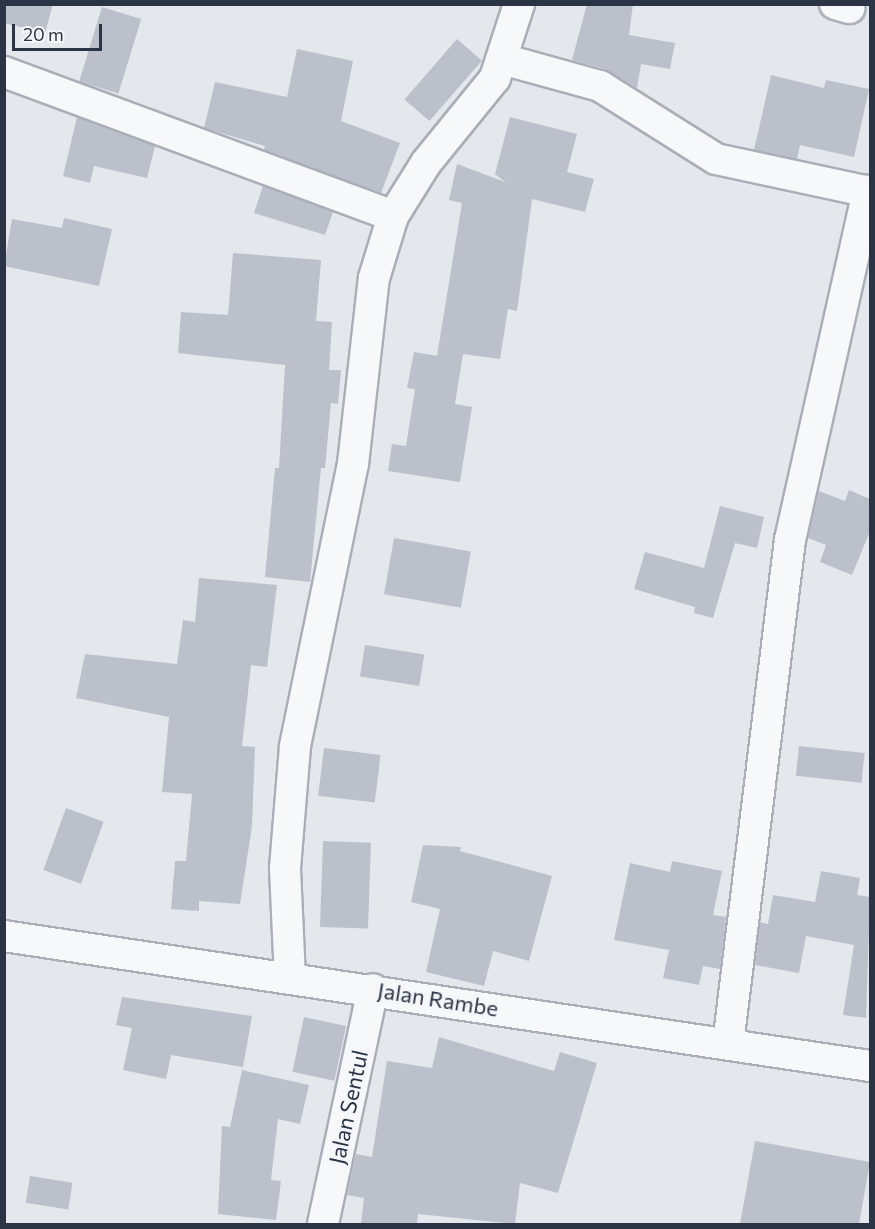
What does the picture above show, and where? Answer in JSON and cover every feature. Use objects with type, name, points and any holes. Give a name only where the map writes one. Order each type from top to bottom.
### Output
[{"type":"street","points":[[290,979],[285,868],[295,746],[315,630],[348,499],[374,278],[393,216],[426,163],[495,78],[519,4]]},
{"type":"street","points":[[502,59],[600,86],[717,159],[869,192],[790,540],[728,1044]]},
{"type":"street","points":[[4,72],[393,216]]},
{"type":"street","name":"Jalan Rambe","points":[[4,936],[290,979],[373,989],[870,1066]]},
{"type":"street","name":"Jalan Sentul","points":[[323,1224],[373,989]]},
{"type":"building","points":[[4,4],[53,4],[45,33],[4,23]]},
{"type":"building","points":[[587,4],[633,4],[629,35],[675,43],[670,69],[641,64],[637,88],[605,69],[572,60]]},
{"type":"building","points":[[102,7],[141,19],[118,94],[79,82]]},
{"type":"building","points":[[457,39],[482,61],[429,121],[405,99]]},
{"type":"building","points":[[297,49],[353,61],[341,121],[400,143],[381,193],[264,150],[265,146],[204,128],[215,82],[287,97]]},
{"type":"building","points":[[771,75],[824,88],[826,80],[869,89],[854,157],[800,145],[797,159],[754,150]]},
{"type":"building","points":[[77,117],[155,146],[147,178],[94,166],[90,183],[63,176]]},
{"type":"building","points":[[510,117],[577,134],[567,172],[594,179],[585,212],[532,199],[517,311],[508,309],[500,359],[463,354],[455,404],[472,407],[460,482],[388,471],[392,444],[406,446],[415,389],[407,388],[414,352],[437,356],[462,203],[449,200],[457,164],[505,182],[495,174]]},
{"type":"building","points":[[263,186],[333,212],[325,235],[254,213]]},
{"type":"building","points":[[64,218],[112,229],[99,286],[4,266],[12,219],[62,228]]},
{"type":"building","points":[[233,253],[321,260],[316,321],[332,322],[329,370],[341,370],[338,404],[331,403],[325,468],[321,468],[310,582],[265,577],[275,468],[279,468],[285,365],[178,353],[181,312],[228,315]]},
{"type":"building","points":[[849,490],[870,499],[870,531],[852,575],[820,562],[826,545],[808,538],[819,491],[845,501]]},
{"type":"building","points":[[720,506],[764,517],[757,548],[735,543],[713,618],[694,613],[695,607],[634,589],[645,552],[704,568]]},
{"type":"building","points":[[394,538],[471,552],[461,608],[384,594]]},
{"type":"building","points":[[199,578],[277,585],[267,667],[251,665],[242,746],[255,747],[252,826],[240,904],[199,901],[199,911],[171,909],[175,861],[186,861],[192,794],[162,792],[169,717],[76,698],[85,654],[177,664],[183,620],[195,622]]},
{"type":"building","points":[[365,645],[424,654],[419,686],[360,677]]},
{"type":"building","points":[[799,746],[865,753],[862,783],[796,776]]},
{"type":"building","points":[[324,748],[381,755],[375,803],[318,796]]},
{"type":"building","points":[[66,808],[104,822],[81,884],[43,870]]},
{"type":"building","points":[[323,841],[371,843],[368,929],[320,927]]},
{"type":"building","points":[[423,845],[461,847],[460,851],[552,876],[529,961],[493,951],[484,986],[426,972],[440,909],[411,902]]},
{"type":"building","points":[[672,861],[722,871],[713,915],[726,917],[720,969],[703,966],[699,985],[663,978],[669,950],[614,940],[630,863],[670,872]]},
{"type":"building","points":[[821,871],[860,878],[857,895],[870,897],[866,1018],[843,1015],[854,945],[806,936],[799,973],[755,965],[760,922],[768,924],[773,895],[815,902]]},
{"type":"building","points":[[122,997],[252,1016],[243,1067],[171,1055],[166,1079],[123,1070],[132,1028],[116,1025]]},
{"type":"building","points":[[304,1017],[346,1026],[334,1081],[292,1072]]},
{"type":"building","points":[[439,1037],[554,1071],[560,1052],[597,1063],[558,1193],[520,1183],[515,1224],[418,1214],[417,1224],[361,1224],[364,1198],[347,1195],[356,1154],[372,1157],[387,1061],[432,1068]]},
{"type":"building","points":[[242,1070],[309,1085],[300,1124],[278,1119],[271,1180],[281,1181],[276,1220],[218,1214],[222,1126],[230,1127]]},
{"type":"building","points":[[755,1141],[870,1162],[859,1224],[740,1224]]},
{"type":"building","points":[[30,1176],[72,1183],[68,1209],[26,1203]]}]
